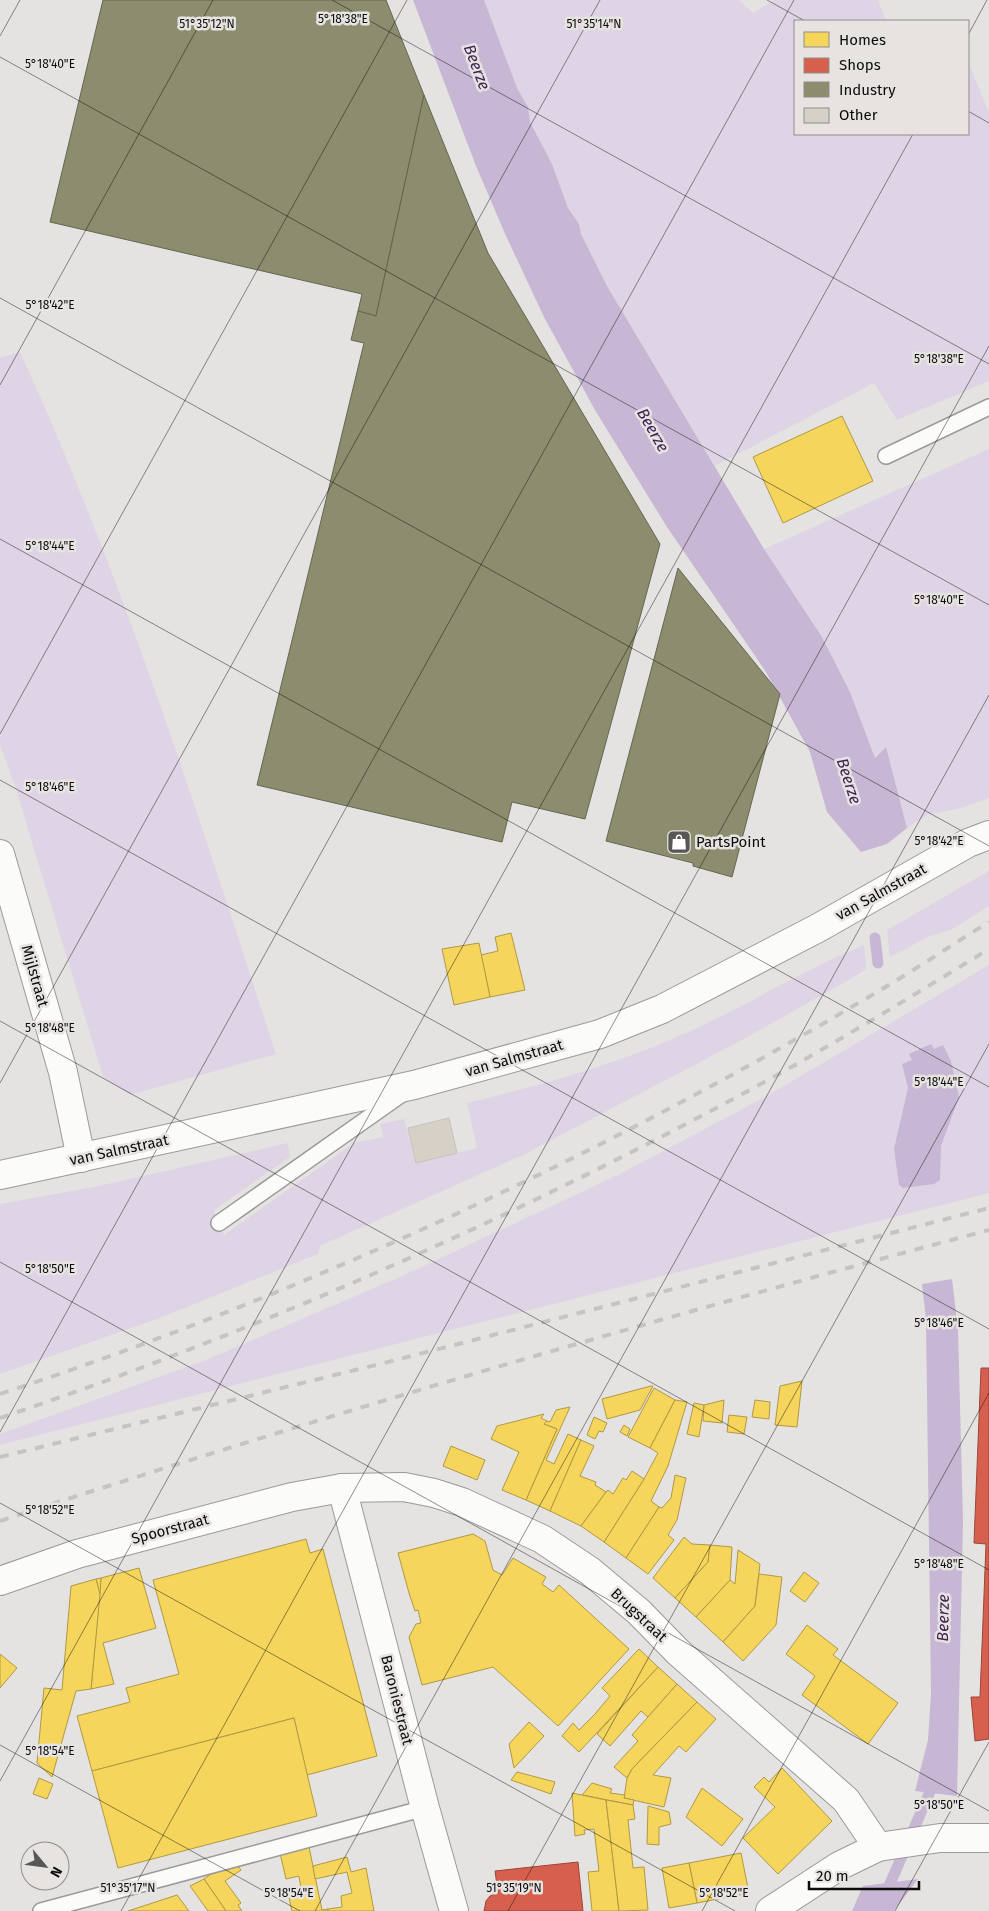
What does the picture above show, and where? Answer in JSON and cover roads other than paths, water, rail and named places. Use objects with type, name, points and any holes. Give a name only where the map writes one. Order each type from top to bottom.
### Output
[{"type":"street","name":"van Salmstraat","points":[[0,1175],[414,1085],[600,1034],[662,1009],[818,928],[968,843],[989,835]]},
{"type":"street","name":"Mijlstraat","points":[[0,854],[63,1072],[81,1158]]},
{"type":"street","name":"Brugstraat","points":[[342,1488],[404,1487],[462,1502],[542,1539],[590,1571],[639,1612],[678,1652],[846,1800],[884,1845]]},
{"type":"street","name":"Spoorstraat","points":[[0,1581],[77,1554],[292,1496],[342,1488]]},
{"type":"street","name":"Baroniestraat","points":[[342,1488],[424,1808],[454,1911]]},
{"type":"street","points":[[770,1911],[839,1866],[884,1845],[940,1838],[989,1838]]},
{"type":"lane","points":[[886,456],[989,407]]},
{"type":"lane","points":[[219,1222],[414,1085]]},
{"type":"lane","points":[[41,1911],[88,1906],[424,1808]]},
{"type":"water","points":[[413,0],[484,0],[517,88],[528,107],[530,122],[552,164],[568,208],[579,224],[581,234],[607,286],[764,549],[822,637],[850,692],[875,758],[886,747],[907,828],[887,844],[861,852],[827,812],[810,752],[766,672],[667,527],[595,410],[545,319],[506,236],[476,166]]},
{"type":"water","points":[[931,1044],[934,1049],[943,1045],[951,1061],[959,1097],[941,1146],[940,1180],[934,1184],[903,1188],[899,1185],[894,1149],[908,1088],[902,1064],[912,1060],[909,1054]]},
{"type":"water","points":[[952,1279],[958,1329],[963,1521],[957,1796],[915,1791],[928,1740],[931,1694],[926,1319],[922,1284]]},
{"type":"water","points":[[918,1879],[894,1911],[852,1911],[863,1886]]},
{"type":"waterway","name":"Beerze","points":[[875,938],[878,963]]},
{"type":"waterway","name":"Beerze","points":[[875,1911],[886,1893],[935,1780]]},
{"type":"railway","points":[[0,1394],[115,1354],[228,1311],[341,1265],[452,1216],[670,1108],[777,1050],[895,981],[989,922]]},
{"type":"railway","points":[[0,1418],[194,1348],[290,1309],[480,1226],[666,1135],[757,1086],[845,1036],[989,949]]},
{"type":"railway","points":[[0,1457],[384,1363],[989,1208]]},
{"type":"railway","points":[[0,1521],[123,1481],[493,1368],[989,1230]]},
{"type":"place","name":"PartsPoint","points":[[679,842]]}]
